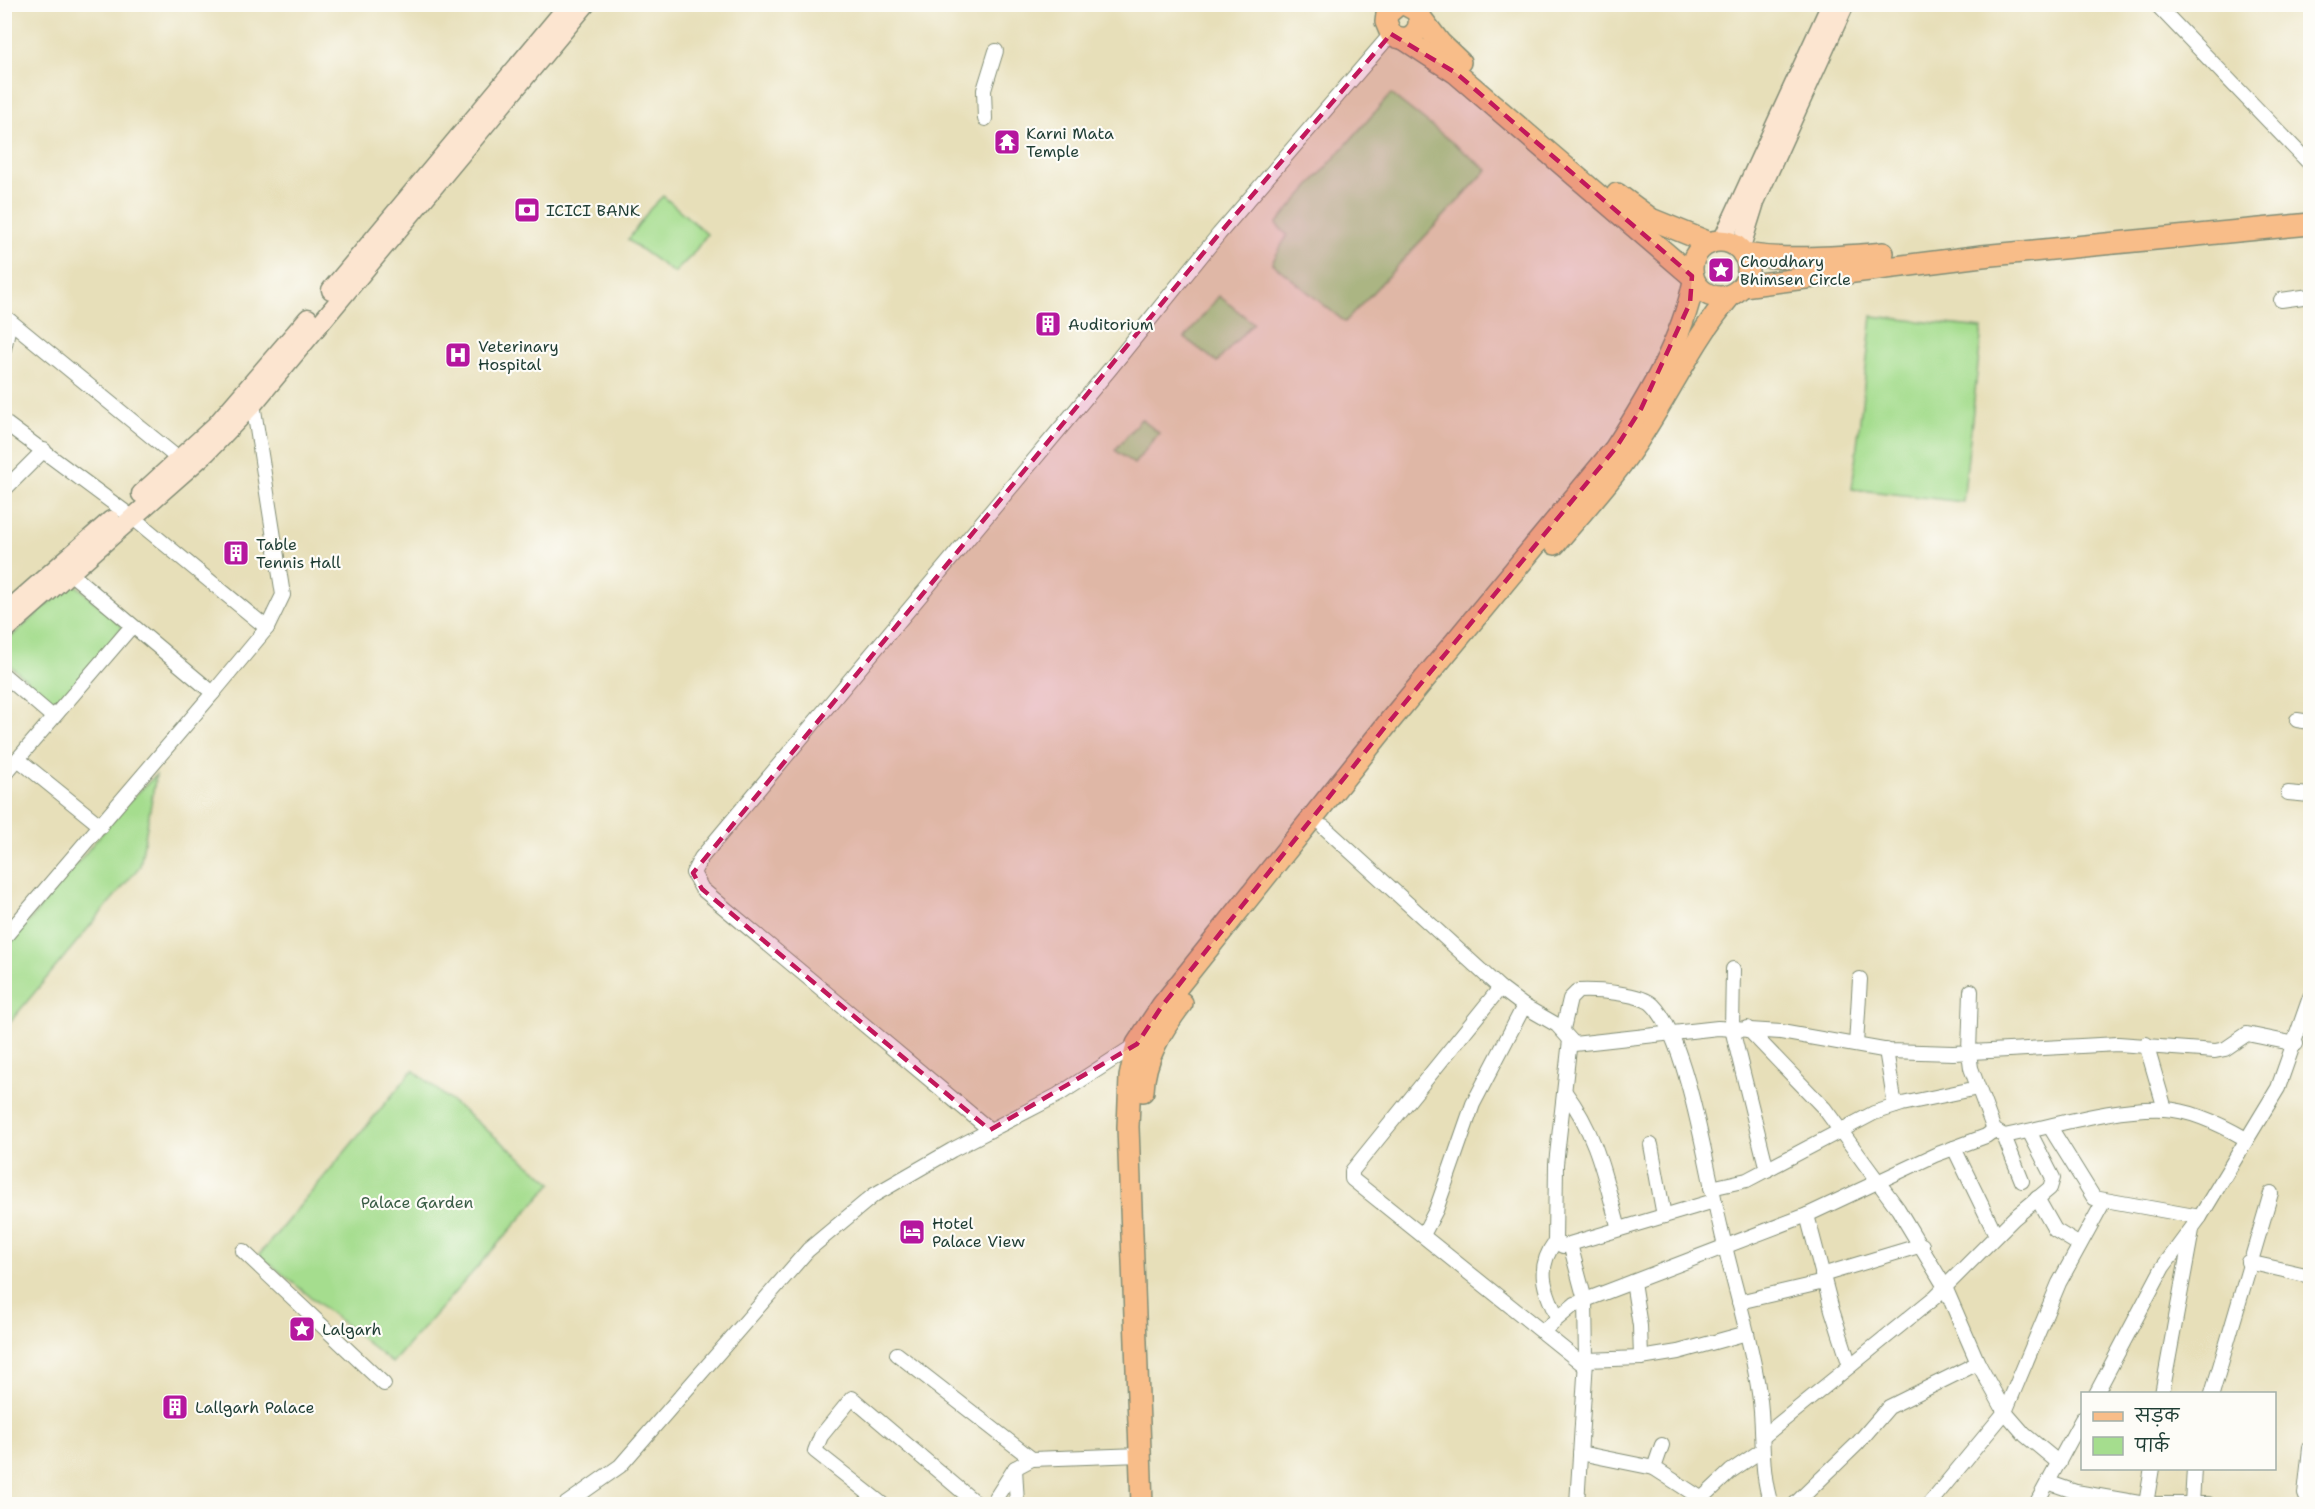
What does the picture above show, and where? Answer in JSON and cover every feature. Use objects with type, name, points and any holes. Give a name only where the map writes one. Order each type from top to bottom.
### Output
[{"type":"main road","points":[[1372,4],[1394,32],[1456,73],[1693,278],[1699,288],[1713,297],[1737,290],[1982,256],[2310,224]]},
{"type":"main road","points":[[1394,32],[1387,14],[1411,7]]},
{"type":"main road","points":[[1394,32],[1413,36],[1419,28],[1411,7]]},
{"type":"main road","points":[[1411,7],[1450,53],[1628,203],[1651,219],[1729,247],[1780,260],[1813,260],[2310,213]]},
{"type":"main road","points":[[1142,1504],[1128,1127],[1130,1077],[1137,1044],[1162,1006],[1389,722],[1615,449],[1641,409],[1683,321],[1696,255],[1729,247]]},
{"type":"main road","points":[[1156,1504],[1142,1125],[1144,1077],[1153,1048],[1173,1014],[1231,939],[1324,827],[1386,744],[1606,483],[1643,433],[1716,313],[1748,274],[1729,247]]},
{"type":"street","points":[[4,938],[213,693],[267,628],[278,610],[283,583],[252,395],[570,4]]},
{"type":"street","points":[[4,614],[128,514],[184,464],[252,395],[586,4]]},
{"type":"street","points":[[1729,247],[1831,4]]},
{"type":"street","points":[[1729,247],[1755,202],[1845,4]]},
{"type":"street","points":[[2156,4],[2310,164]]},
{"type":"street","points":[[990,1130],[702,889],[693,873],[702,858],[1110,369],[1219,234],[1394,32]]},
{"type":"street","points":[[984,119],[984,90],[996,51]]},
{"type":"street","points":[[2281,300],[2310,296]]},
{"type":"street","points":[[7,319],[184,464]]},
{"type":"street","points":[[4,349],[7,319]]},
{"type":"street","points":[[4,422],[45,450],[128,514],[267,628]]},
{"type":"street","points":[[4,490],[45,450]]},
{"type":"street","points":[[4,631],[70,573],[128,514]]},
{"type":"street","points":[[70,573],[213,693]]},
{"type":"street","points":[[4,775],[132,626]]},
{"type":"street","points":[[4,675],[53,717]]},
{"type":"street","points":[[18,759],[101,826]]},
{"type":"street","points":[[2288,793],[2310,795]]},
{"type":"street","points":[[1324,827],[1500,988],[1580,1045],[1670,1031],[1747,1028],[1886,1050],[1969,1052],[2146,1044],[2215,1051],[2225,1049],[2247,1034],[2295,1044]]},
{"type":"street","points":[[1733,969],[1732,1029],[1767,1170]]},
{"type":"street","points":[[1856,1046],[1860,979]]},
{"type":"street","points":[[1500,988],[1352,1171],[1355,1184],[1585,1363],[1678,1352],[1747,1333]]},
{"type":"street","points":[[1557,1317],[1542,1277],[1545,1260],[1556,1242],[1556,1164],[1565,1092],[1570,999],[1578,991],[1588,990],[1630,995],[1652,1003],[1670,1031],[1701,1138],[1725,1248],[1747,1333],[1763,1443],[1767,1491],[1771,1504]]},
{"type":"street","points":[[1971,991],[1969,1052],[1978,1088],[2022,1181]]},
{"type":"street","points":[[2097,1392],[2163,1267],[2196,1222],[2278,1088],[2310,997]]},
{"type":"street","points":[[1423,1235],[1436,1210],[1473,1104],[1524,1006]]},
{"type":"street","points":[[1747,1028],[1824,1108],[1922,1245],[1946,1287],[1978,1363],[2005,1412],[2025,1435],[2059,1463]]},
{"type":"street","points":[[566,1504],[620,1466],[808,1250],[874,1195],[1058,1095],[1137,1044]]},
{"type":"street","points":[[2146,1044],[2164,1109]]},
{"type":"street","points":[[1886,1050],[1895,1106]]},
{"type":"street","points":[[1556,1242],[1563,1246],[1664,1216],[1747,1180],[1874,1113],[1895,1106],[1978,1088]]},
{"type":"street","points":[[1565,1092],[1581,1112],[1594,1140],[1619,1229]]},
{"type":"street","points":[[1543,1331],[1567,1309],[1585,1300],[1807,1215],[1954,1148],[1986,1136],[2029,1131],[2114,1113],[2164,1109],[2197,1117],[2246,1139]]},
{"type":"street","points":[[2050,1127],[2090,1194],[2104,1201],[2178,1211],[2196,1222]]},
{"type":"street","points":[[1580,1454],[1654,1468],[1699,1502],[1850,1366],[1946,1287],[1996,1235],[2050,1188],[2053,1178],[2029,1131]]},
{"type":"street","points":[[1651,1145],[1664,1216]]},
{"type":"street","points":[[1954,1148],[1996,1235]]},
{"type":"street","points":[[2213,1392],[2248,1262],[2271,1192]]},
{"type":"street","points":[[2037,1198],[2055,1230],[2078,1244]]},
{"type":"street","points":[[1929,1504],[2005,1412],[2059,1283],[2078,1244],[2104,1201]]},
{"type":"street","points":[[1807,1215],[1823,1278],[1850,1366]]},
{"type":"street","points":[[2162,1392],[2196,1222]]},
{"type":"street","points":[[1570,1244],[1585,1300],[1585,1363],[1577,1504]]},
{"type":"street","points":[[1739,1302],[1823,1278],[1922,1245]]},
{"type":"street","points":[[243,1251],[384,1384]]},
{"type":"street","points":[[2248,1262],[2310,1276]]},
{"type":"street","points":[[1633,1282],[1640,1326],[1641,1358]]},
{"type":"street","points":[[897,1354],[1032,1459]]},
{"type":"street","points":[[1795,1504],[1857,1444],[1889,1407],[1978,1363]]},
{"type":"street","points":[[882,1504],[815,1450],[821,1436],[852,1398],[977,1504]]},
{"type":"street","points":[[2036,1504],[2050,1483],[2081,1421]]},
{"type":"street","points":[[1654,1468],[1662,1444]]},
{"type":"street","points":[[2308,1497],[2310,1448]]},
{"type":"street","points":[[992,1504],[1015,1468],[1032,1459],[1140,1455]]},
{"type":"street","points":[[1015,1468],[1017,1504]]},
{"type":"street","points":[[2148,1504],[2152,1470]]},
{"type":"street","points":[[2192,1504],[2194,1470]]},
{"type":"street","points":[[2050,1483],[2072,1490],[2148,1504],[2208,1504]]},
{"type":"street","points":[[2065,1504],[2072,1490]]},
{"type":"highlighted area","points":[[1391,34],[1456,73],[1692,276],[1690,303],[1641,409],[1615,449],[1389,722],[1162,1006],[1137,1044],[990,1130],[702,889],[693,873],[1219,234]]},
{"type":"green space","points":[[1391,94],[1487,170],[1345,322],[1272,263],[1287,235],[1276,224]]},
{"type":"green space","points":[[663,196],[707,234],[692,255],[674,273],[628,240],[650,209]]},
{"type":"green space","points":[[1219,296],[1253,323],[1217,362],[1185,338]]},
{"type":"green space","points":[[1872,316],[1982,328],[1963,502],[1852,489]]},
{"type":"green space","points":[[1141,419],[1159,433],[1134,464],[1115,450]]},
{"type":"green space","points":[[73,582],[123,627],[57,707],[5,661],[5,642]]},
{"type":"green space","points":[[156,775],[140,866],[5,1028],[5,950],[127,803]]},
{"type":"green space","name":"Palace Garden","points":[[413,1070],[552,1183],[392,1363],[259,1255]]},
{"type":"place","name":"Karni Mata Temple","points":[[1007,142]]},
{"type":"place","name":"ICICI BANK","points":[[527,210]]},
{"type":"place","name":"Choudhary Bhimsen Circle","points":[[1721,270]]},
{"type":"place","name":"Auditorium","points":[[1048,324]]},
{"type":"place","name":"Veterinary Hospital","points":[[458,355]]},
{"type":"place","name":"Table Tennis Hall","points":[[236,553]]},
{"type":"place","name":"Hotel Palace View","points":[[912,1232]]},
{"type":"place","name":"Lalgarh","points":[[302,1329]]},
{"type":"place","name":"Lallgarh Palace","points":[[175,1407]]}]
